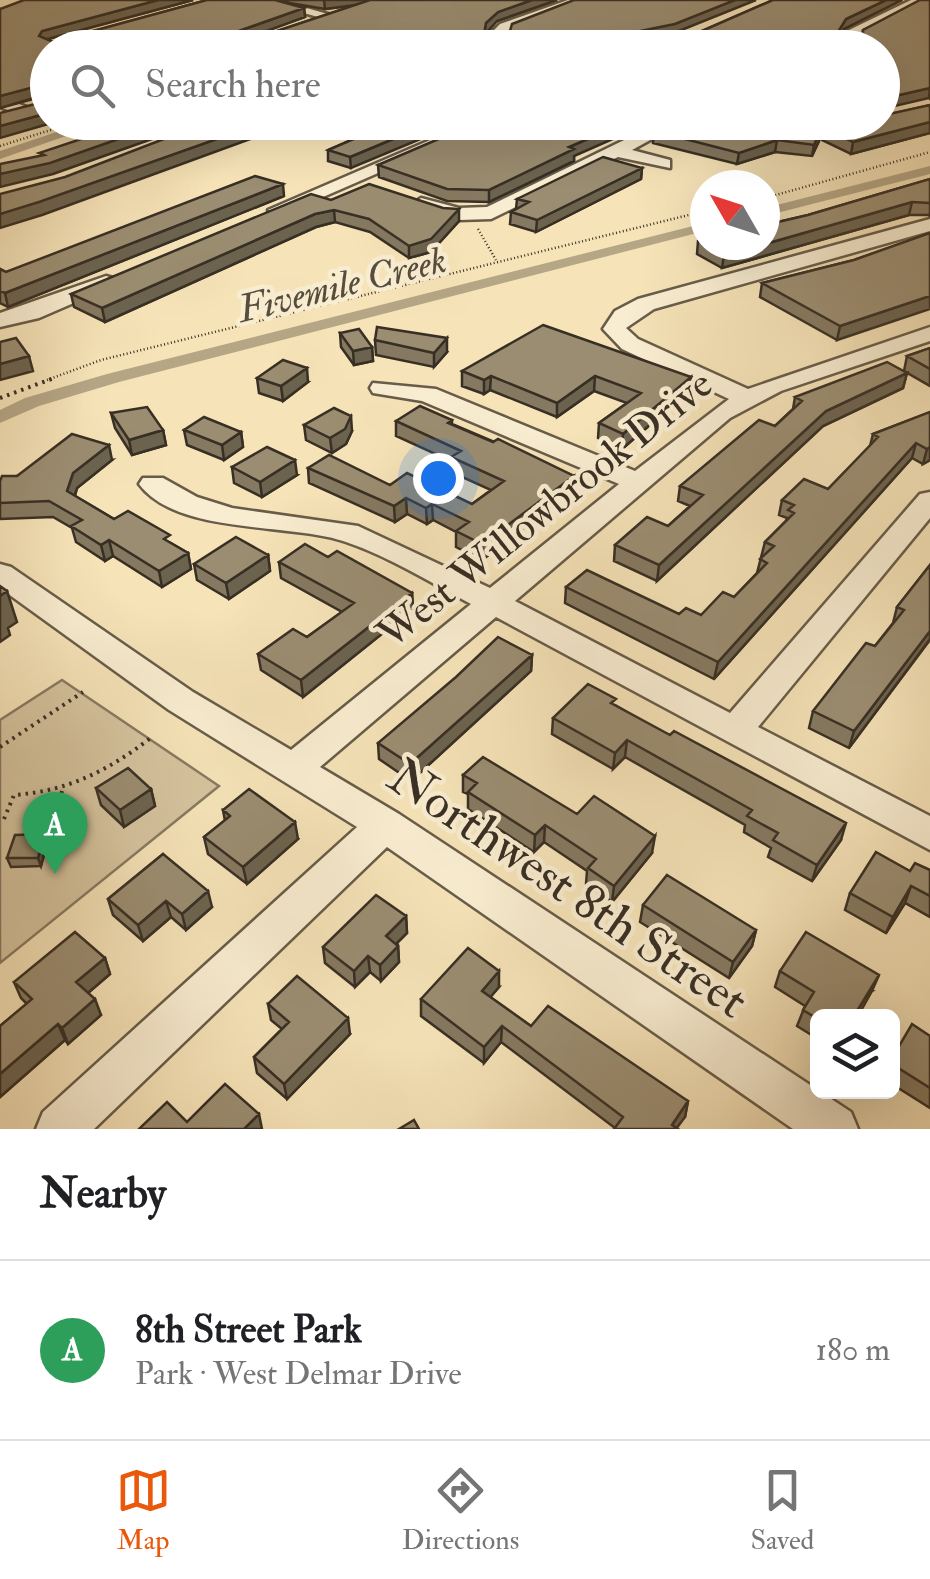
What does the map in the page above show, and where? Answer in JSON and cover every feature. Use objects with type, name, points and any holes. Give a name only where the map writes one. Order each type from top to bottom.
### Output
[{"type":"street","points":[[263,0],[336,18]]},
{"type":"street","points":[[502,30],[580,0]]},
{"type":"street","points":[[860,30],[921,0]]},
{"type":"street","points":[[300,28],[354,12]]},
{"type":"street","points":[[0,102],[28,108],[0,116]]},
{"type":"street","points":[[260,217],[443,140]]},
{"type":"street","points":[[405,198],[459,214],[492,213],[640,140]]},
{"type":"street","points":[[618,151],[664,164]]},
{"type":"street","points":[[349,180],[374,188]]},
{"type":"street","points":[[745,397],[630,344],[614,329],[631,310],[646,304],[930,225]]},
{"type":"street","points":[[0,320],[30,314],[119,276]]},
{"type":"street","name":"West Willowbrook Drive","points":[[292,770],[745,397],[930,334]]},
{"type":"street","points":[[382,388],[427,394],[638,482]]},
{"type":"street","points":[[154,484],[188,503],[228,516],[348,532],[401,554],[930,834]]},
{"type":"street","points":[[734,731],[930,500]]},
{"type":"street","name":"Northwest 8th Street","points":[[0,574],[181,701],[385,825],[834,1129]]},
{"type":"street","points":[[60,1129],[385,825]]},
{"type":"path","points":[[0,146],[30,137]]},
{"type":"path","points":[[780,194],[930,152]]},
{"type":"path","points":[[0,398],[101,360],[690,215]]},
{"type":"path","points":[[472,221],[496,260]]},
{"type":"path","points":[[0,747],[83,692]]},
{"type":"path","points":[[4,819],[14,795],[62,791],[107,772],[152,738]]},
{"type":"path","points":[[46,843],[62,791]]},
{"type":"shaded area","points":[[62,680],[219,786],[0,963],[0,720]]},
{"type":"building","points":[[24,0],[158,0],[46,30],[30,30],[30,88],[0,96],[0,9]]},
{"type":"building","points":[[207,0],[275,0],[304,8],[242,30],[97,30]]},
{"type":"building","points":[[370,0],[532,0],[498,12],[486,23],[485,30],[280,30]]},
{"type":"building","points":[[574,0],[735,0],[675,24],[645,30],[510,30],[512,24]]},
{"type":"building","points":[[773,0],[886,0],[846,19],[839,30],[704,30]]},
{"type":"building","points":[[920,0],[930,0],[930,88],[900,95],[900,30],[863,30]]},
{"type":"building","points":[[30,105],[30,118],[0,126],[0,113]]},
{"type":"building","points":[[930,105],[930,122],[900,130],[900,112]]},
{"type":"building","points":[[78,140],[116,140],[50,163],[0,174],[0,164],[44,155],[39,153]]},
{"type":"building","points":[[161,140],[214,140],[0,214],[0,194],[65,177]]},
{"type":"building","points":[[351,140],[391,140],[350,157],[328,150]]},
{"type":"building","points":[[436,140],[585,140],[489,190],[447,189],[378,165]]},
{"type":"building","points":[[689,140],[777,140],[739,153]]},
{"type":"building","points":[[777,140],[816,140],[814,145]]},
{"type":"building","points":[[603,157],[642,168],[537,220],[511,212],[529,202],[517,199]]},
{"type":"building","points":[[255,176],[283,184],[5,293],[0,291],[0,269],[6,272]]},
{"type":"building","points":[[930,179],[930,203],[912,202],[780,240],[780,222]]},
{"type":"building","points":[[369,184],[443,208],[459,209],[431,239],[409,246],[369,219],[334,210],[315,214],[102,308],[71,294],[311,194],[331,200]]},
{"type":"building","points":[[930,233],[930,296],[840,326],[762,283],[854,260]]},
{"type":"building","points":[[543,325],[691,377],[623,434],[599,423],[641,393],[595,376],[557,403],[491,376],[484,380],[462,371]]},
{"type":"building","points":[[377,327],[447,338],[434,353],[375,340]]},
{"type":"building","points":[[359,329],[372,347],[353,351],[340,333]]},
{"type":"building","points":[[16,338],[29,356],[0,364],[0,342]]},
{"type":"building","points":[[930,348],[930,369],[907,356]]},
{"type":"building","points":[[283,360],[307,368],[281,386],[257,378]]},
{"type":"building","points":[[887,362],[907,373],[826,411],[659,565],[615,545],[647,517],[668,526],[703,495],[680,486],[759,420],[775,426],[802,401],[795,397]]},
{"type":"building","points":[[420,406],[452,420],[448,423],[493,442],[498,439],[574,476],[482,544],[456,531],[469,522],[432,504],[426,508],[406,498],[394,506],[308,468],[329,455],[390,485],[407,473],[472,504],[504,481],[451,457],[461,451],[396,421]]},
{"type":"building","points":[[147,407],[163,430],[129,440],[111,413]]},
{"type":"building","points":[[334,408],[351,416],[345,429],[330,438],[304,425]]},
{"type":"building","points":[[930,412],[930,447],[916,443],[718,662],[566,587],[587,570],[679,614],[686,608],[701,615],[723,592],[734,597],[767,563],[760,559],[774,546],[765,542],[794,513],[788,510],[794,505],[782,500],[804,479],[828,489],[878,437],[873,434]]},
{"type":"building","points":[[204,417],[241,432],[222,445],[184,430]]},
{"type":"building","points":[[72,434],[109,445],[73,473],[67,491],[114,519],[128,511],[170,535],[164,539],[188,553],[159,571],[109,540],[101,545],[71,526],[82,520],[49,501],[0,503],[2,476],[17,476]]},
{"type":"building","points":[[267,447],[295,460],[260,482],[232,467]]},
{"type":"building","points":[[236,537],[268,555],[226,583],[194,564]]},
{"type":"building","points":[[305,544],[328,557],[337,551],[412,593],[301,680],[258,654],[293,629],[307,637],[354,603],[279,562]]},
{"type":"building","points":[[930,565],[930,631],[854,731],[813,711],[866,643],[875,646],[904,610],[897,607]]},
{"type":"building","points":[[498,637],[532,655],[410,764],[378,743],[456,677]]},
{"type":"building","points":[[588,684],[616,699],[611,703],[670,735],[674,731],[846,823],[817,865],[773,840],[778,833],[747,816],[752,810],[627,740],[615,753],[553,718]]},
{"type":"building","points":[[483,757],[577,814],[594,796],[655,836],[614,886],[588,868],[596,859],[545,825],[535,835],[468,792],[477,783],[463,775]]},
{"type":"building","points":[[128,768],[151,789],[120,810],[96,788]]},
{"type":"building","points":[[249,789],[295,822],[243,867],[204,837],[230,816],[223,810]]},
{"type":"building","points":[[44,834],[38,858],[7,858],[15,835]]},
{"type":"building","points":[[876,852],[910,871],[915,863],[930,870],[930,896],[911,886],[893,917],[850,893]]},
{"type":"building","points":[[163,854],[208,891],[182,914],[166,901],[138,925],[108,899]]},
{"type":"building","points":[[667,875],[756,930],[733,962],[643,905]]},
{"type":"building","points":[[376,895],[406,916],[386,936],[398,946],[380,965],[368,956],[354,971],[323,947]]},
{"type":"building","points":[[75,932],[105,958],[76,982],[95,999],[62,1028],[58,1024],[0,1074],[0,1026],[32,999],[14,982]]},
{"type":"building","points":[[806,932],[879,975],[858,1009],[810,1009],[810,1014],[803,1010],[814,992],[780,971]]},
{"type":"building","points":[[468,948],[499,971],[482,991],[531,1026],[548,1006],[688,1101],[672,1125],[678,1129],[614,1129],[623,1117],[502,1026],[484,1047],[421,999]]},
{"type":"building","points":[[297,976],[348,1018],[284,1084],[254,1057],[289,1022],[268,1004]]},
{"type":"building","points":[[912,1024],[930,1036],[930,1088],[900,1069],[900,1044]]},
{"type":"building","points":[[225,1084],[259,1114],[244,1129],[139,1129],[167,1102],[187,1122]]},
{"type":"building","points":[[414,1120],[419,1129],[399,1129]]},
{"type":"waterway","points":[[0,155],[45,140]]},
{"type":"waterway","name":"Fivemile Creek","points":[[780,208],[930,170]]},
{"type":"waterway","name":"Fivemile Creek","points":[[0,417],[32,402],[113,378],[690,231]]},
{"type":"place","name":"8th Street Park","points":[[55,874]]}]
